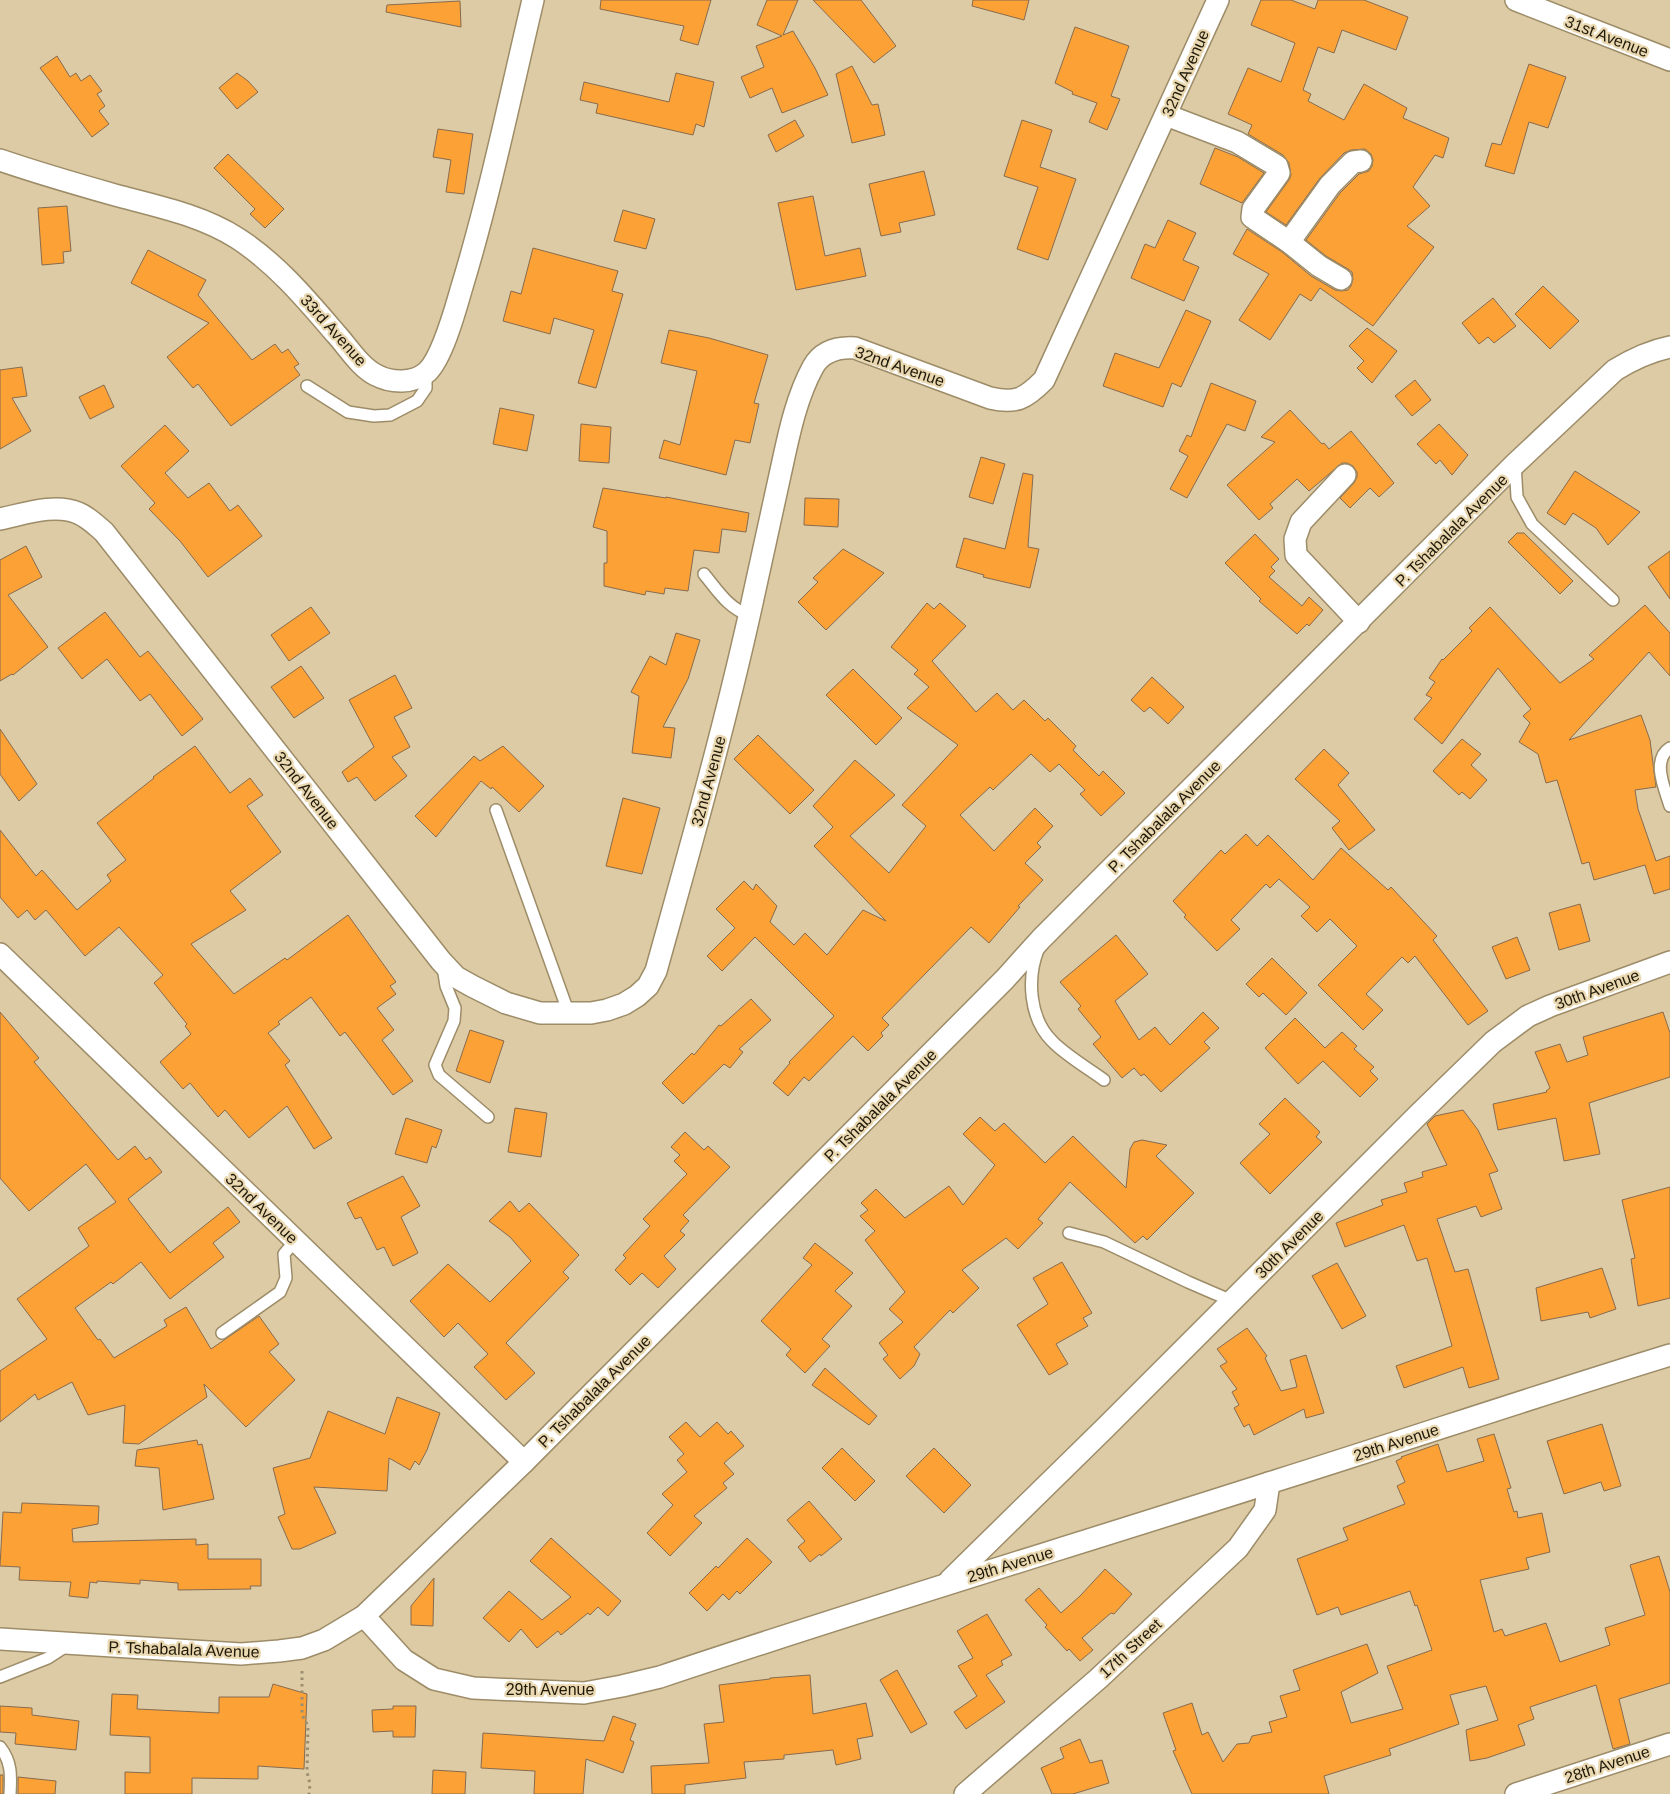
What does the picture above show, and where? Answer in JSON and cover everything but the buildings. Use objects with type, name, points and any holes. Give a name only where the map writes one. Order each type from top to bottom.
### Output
[{"type":"street","points":[[426,373],[435,361],[451,325],[476,241],[533,0]]},
{"type":"street","name":"32nd Avenue","points":[[0,519],[44,510],[61,510],[78,513],[104,532],[456,977],[506,1003],[540,1014],[569,1014],[607,1010],[624,1004],[648,986],[656,971],[713,763],[749,615],[794,414],[813,366],[822,356],[833,350],[855,348],[990,398],[1005,401],[1019,399],[1031,393],[1044,380],[1218,0]]},
{"type":"street","name":"31st Avenue","points":[[1516,0],[1670,60]]},
{"type":"street","points":[[1166,115],[1237,142],[1276,166],[1279,173],[1252,209],[1252,217],[1290,242],[1319,266],[1341,279]]},
{"type":"street","name":"33rd Avenue","points":[[0,160],[59,180],[179,212],[208,223],[236,238],[290,282],[361,362],[374,374],[391,381],[408,381],[426,373]]},
{"type":"street","points":[[1290,242],[1330,185],[1353,162],[1361,161]]},
{"type":"street","name":"P. Tshabalala Avenue","points":[[0,1639],[241,1654],[279,1652],[302,1648],[324,1640],[364,1616],[524,1462],[1516,464],[1615,370],[1641,356],[1670,347]]},
{"type":"street","points":[[1345,475],[1300,522],[1295,539],[1296,556],[1360,622]]},
{"type":"street","name":"32nd Avenue","points":[[0,954],[524,1462]]},
{"type":"street","name":"30th Avenue","points":[[946,1584],[1493,1042],[1528,1016],[1550,1006],[1670,962]]},
{"type":"street","name":"29th Avenue","points":[[364,1616],[404,1660],[434,1679],[473,1688],[584,1693],[622,1686],[660,1677],[946,1584],[1269,1484],[1513,1403],[1670,1355]]},
{"type":"street","name":"17th Street","points":[[965,1794],[1098,1679],[1238,1548],[1265,1510],[1269,1484]]},
{"type":"street","name":"28th Avenue","points":[[1516,1794],[1670,1744]]},
{"type":"lane","points":[[307,386],[348,412],[374,416],[390,415],[417,400],[426,388],[426,373]]},
{"type":"lane","points":[[1516,464],[1517,497],[1532,524],[1613,600]]},
{"type":"lane","points":[[704,574],[726,602],[738,611],[749,615]]},
{"type":"lane","points":[[1670,748],[1662,756],[1659,767],[1670,806]]},
{"type":"lane","points":[[496,810],[569,1014]]},
{"type":"lane","points":[[1042,939],[1032,972],[1032,997],[1038,1021],[1051,1040],[1104,1080]]},
{"type":"lane","points":[[442,961],[446,986],[454,1008],[454,1021],[435,1065],[440,1075],[488,1117]]},
{"type":"lane","points":[[1069,1233],[1104,1242],[1232,1301]]},
{"type":"lane","points":[[222,1333],[280,1292],[286,1278],[284,1254],[296,1241]]},
{"type":"lane","points":[[0,1677],[48,1658],[70,1644]]},
{"type":"lane","points":[[0,1747],[7,1755],[11,1768],[10,1794]]},
{"type":"path","points":[[302,1648],[302,1716],[308,1726],[307,1772],[310,1794]]}]
